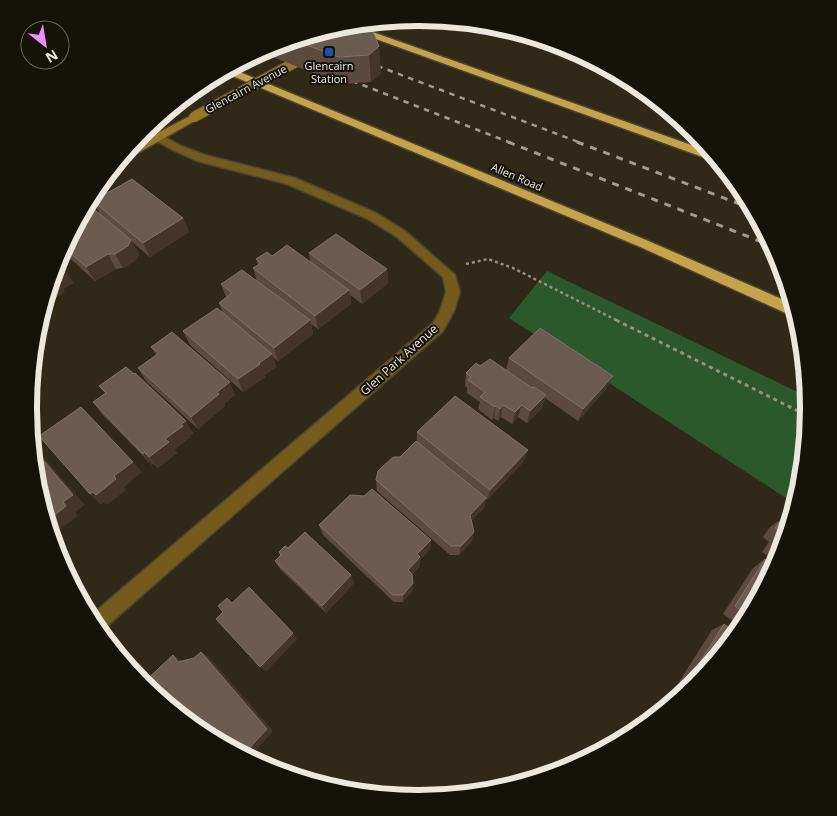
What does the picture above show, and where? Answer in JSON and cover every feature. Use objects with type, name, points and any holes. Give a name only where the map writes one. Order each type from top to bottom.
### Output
[{"type":"highway","points":[[361,31],[703,153]]},
{"type":"highway","name":"Allen Road","points":[[235,73],[642,243],[786,307]]},
{"type":"street","points":[[337,40],[350,33]]},
{"type":"street","name":"Glencairn Avenue","points":[[140,146],[320,49]]},
{"type":"street","name":"Glen Park Avenue","points":[[101,619],[438,327],[447,311],[453,292],[449,275],[443,269],[401,234],[372,216],[291,181],[200,158],[153,134]]},
{"type":"path","points":[[443,269],[488,259],[513,268],[800,412]]},
{"type":"green space","points":[[547,271],[799,393],[797,458],[789,500],[509,318]]},
{"type":"building","points":[[372,30],[379,46],[369,55],[339,57],[304,44],[320,39]]},
{"type":"building","points":[[132,179],[183,218],[143,243],[96,204],[101,197]]},
{"type":"building","points":[[93,209],[131,240],[128,246],[115,254],[108,254],[86,267],[70,253]]},
{"type":"building","points":[[336,234],[387,269],[360,290],[309,253]]},
{"type":"building","points":[[287,245],[349,290],[315,316],[253,268],[261,263],[256,259],[267,252],[272,256]]},
{"type":"building","points":[[242,270],[310,320],[274,348],[219,303],[232,293],[221,284]]},
{"type":"building","points":[[217,308],[272,354],[238,379],[183,331]]},
{"type":"building","points":[[540,328],[613,376],[583,409],[509,358]]},
{"type":"building","points":[[172,332],[230,382],[217,392],[219,394],[191,417],[138,368],[159,353],[151,347]]},
{"type":"building","points":[[490,359],[532,388],[534,387],[546,395],[530,411],[522,405],[515,412],[503,405],[500,409],[495,407],[480,397],[485,392],[468,380],[471,377],[466,373],[476,363],[480,366]]},
{"type":"building","points":[[126,367],[135,373],[186,421],[181,424],[183,426],[165,439],[169,442],[149,457],[144,452],[143,454],[93,402],[106,393],[99,386]]},
{"type":"building","points":[[455,396],[528,450],[490,490],[417,432]]},
{"type":"building","points":[[81,407],[133,462],[114,476],[116,479],[96,495],[93,492],[90,494],[39,436]]},
{"type":"building","points":[[416,441],[486,498],[470,515],[474,532],[461,546],[451,546],[376,480],[378,471],[393,457],[400,457]]},
{"type":"building","points":[[40,456],[73,495],[63,502],[66,506],[53,516]]},
{"type":"building","points":[[372,489],[431,540],[417,554],[420,557],[408,570],[412,574],[413,583],[403,595],[393,595],[319,525],[350,495],[364,496]]},
{"type":"building","points":[[783,518],[784,518],[780,531],[775,528]]},
{"type":"building","points":[[305,532],[351,575],[322,606],[275,561],[281,555],[279,552],[285,546],[288,548]]},
{"type":"building","points":[[765,559],[768,561],[761,577],[742,611],[735,606]]},
{"type":"building","points":[[249,587],[293,633],[260,667],[216,619],[223,612],[218,606],[227,598],[232,603]]},
{"type":"building","points":[[724,624],[730,628],[706,660],[693,673]]},
{"type":"building","points":[[201,652],[267,729],[248,749],[228,739],[186,711],[149,678],[173,655],[178,662],[194,658]]},
{"type":"railway","points":[[367,62],[581,143]]},
{"type":"railway","points":[[342,77],[511,143]]},
{"type":"railway","points":[[508,142],[762,242]]},
{"type":"railway","points":[[577,142],[741,205]]},
{"type":"place","name":"Glencairn Station","points":[[329,52]]}]
